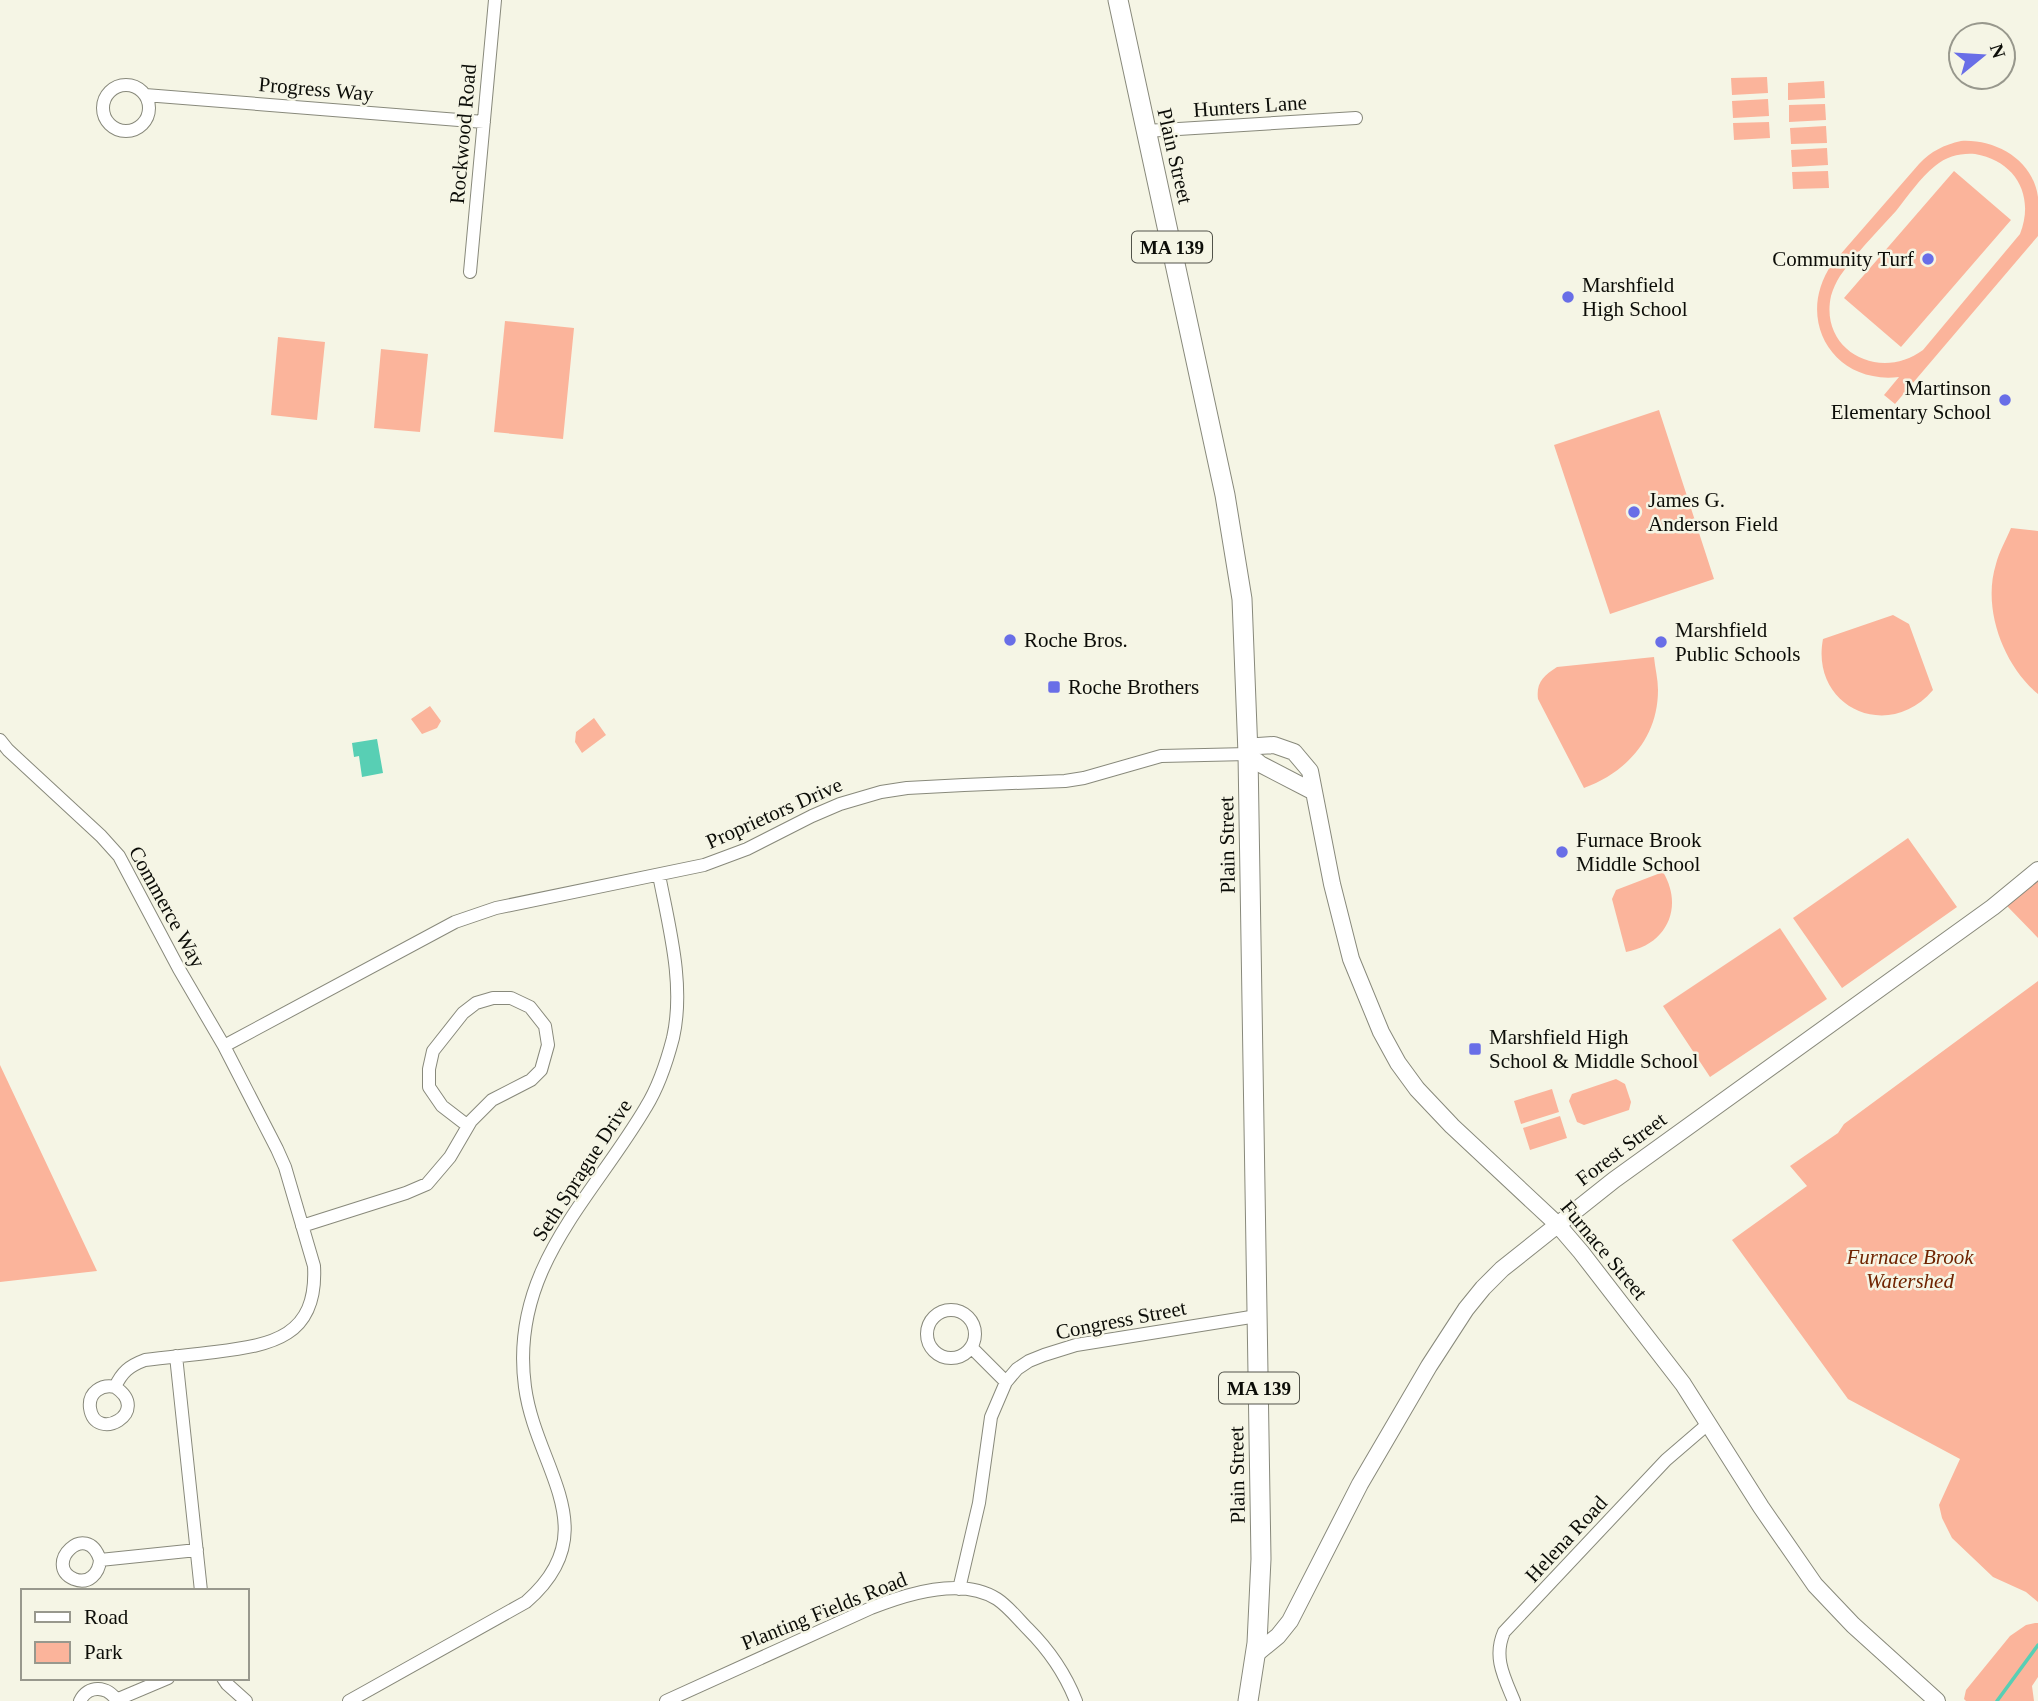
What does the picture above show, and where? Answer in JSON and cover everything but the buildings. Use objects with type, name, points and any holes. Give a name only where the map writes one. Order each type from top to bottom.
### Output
[{"type":"main road","name":"Plain Street","points":[[1118,0],[1219,468],[1237,557],[1242,599],[1248,754],[1261,1559],[1256,1654],[1248,1701]]},
{"type":"main road","name":"Furnace Street","points":[[1248,754],[1258,746],[1274,745],[1294,752],[1310,771],[1345,940],[1366,998],[1390,1049],[1407,1076],[1427,1102],[1557,1224],[1655,1346],[1709,1423],[1766,1515],[1826,1598],[1937,1701]]},
{"type":"main road","points":[[1248,754],[1260,764],[1314,792]]},
{"type":"main road","name":"Forest Street","points":[[1256,1654],[1278,1636],[1290,1621],[1360,1484],[1456,1322],[1493,1278],[1557,1224],[1721,1101],[1993,907],[2038,870]]},
{"type":"street","name":"Rockwood Road","points":[[470,272],[495,0]]},
{"type":"street","name":"Progress Way","points":[[145,95],[484,122]]},
{"type":"street","name":"Hunters Lane","points":[[1146,131],[1356,118]]},
{"type":"street","name":"Commerce Way","points":[[0,740],[119,856],[179,969],[224,1046],[277,1149],[285,1167],[314,1266],[315,1282],[311,1301],[295,1328],[271,1342],[255,1347],[145,1360],[125,1370],[115,1387]]},
{"type":"street","name":"Proprietors Drive","points":[[224,1046],[455,922],[475,914],[659,875],[725,858],[840,804],[881,792],[906,788],[1065,782],[1161,756],[1248,754]]},
{"type":"street","name":"Seth Sprague Drive","points":[[349,1701],[526,1602],[541,1589],[559,1558],[566,1521],[563,1502],[529,1407],[524,1364],[527,1326],[534,1294],[547,1257],[647,1107],[667,1058],[673,1035],[676,980],[659,875]]},
{"type":"street","points":[[302,1226],[427,1184],[450,1157],[468,1126],[492,1100],[531,1080],[541,1070],[548,1045],[545,1026],[530,1007],[512,998],[493,998],[476,1003],[463,1013],[433,1051],[429,1087],[442,1106],[468,1126]]},
{"type":"street","name":"Congress Street","points":[[959,1589],[979,1503],[991,1417],[1006,1382],[1017,1369],[1058,1350],[1257,1316]]},
{"type":"street","points":[[971,1347],[1006,1382]]},
{"type":"street","points":[[176,1356],[201,1589]]},
{"type":"street","name":"Helena Road","points":[[1514,1701],[1498,1654],[1499,1642],[1504,1632],[1666,1460],[1709,1423]]},
{"type":"street","points":[[100,1560],[197,1550]]},
{"type":"street","name":"Planting Fields Road","points":[[666,1701],[818,1630],[883,1603],[921,1592],[959,1589],[984,1593],[1005,1605],[1054,1659],[1076,1701]]},
{"type":"street","points":[[80,1701],[90,1690],[106,1690],[116,1700],[163,1680]]},
{"type":"street","points":[[224,1680],[246,1701]]},
{"type":"green space","points":[[1767,77],[1768,93],[1732,95],[1731,78]]},
{"type":"green space","points":[[1824,81],[1825,98],[1788,100],[1788,83]]},
{"type":"green space","points":[[1768,99],[1769,116],[1733,118],[1732,101]]},
{"type":"green space","points":[[1825,104],[1826,120],[1789,122],[1789,105]]},
{"type":"green space","points":[[1769,122],[1770,138],[1734,140],[1733,123]]},
{"type":"green space","points":[[1826,126],[1827,143],[1791,144],[1790,128]]},
{"type":"green space","points":[[1961,141],[1974,141],[1999,148],[2021,162],[2035,184],[2038,197],[2038,236],[1895,404],[1884,395],[1899,377],[1876,377],[1855,370],[1839,359],[1826,344],[1819,326],[1817,306],[1821,285],[1832,264],[1919,164],[1933,152]],"holes":[[[1975,154],[1989,158],[2011,172],[2023,194],[2024,220],[2020,234],[1923,350],[1906,359],[1889,363],[1856,356],[1843,346],[1834,332],[1830,315],[1831,296],[1840,276],[1935,166],[1959,155]]]},
{"type":"green space","points":[[1827,148],[1828,165],[1792,167],[1791,150]]},
{"type":"green space","points":[[1828,171],[1829,188],[1793,189],[1792,172]]},
{"type":"green space","name":"Community Turf","points":[[1954,171],[2011,220],[1901,347],[1844,298]]},
{"type":"green space","points":[[505,321],[574,328],[563,439],[494,432]]},
{"type":"green space","points":[[278,337],[325,342],[317,420],[271,415]]},
{"type":"green space","points":[[381,349],[428,354],[420,432],[374,428]]},
{"type":"green space","name":"James G. Anderson Field","points":[[1659,410],[1714,579],[1610,614],[1554,445]]},
{"type":"green space","points":[[2011,528],[2038,531],[2038,694],[2015,668],[1999,635],[1994,617],[1992,581],[1997,560]]},
{"type":"green space","points":[[1893,615],[1909,624],[1933,690],[1915,706],[1895,714],[1875,715],[1856,710],[1840,699],[1828,683],[1822,663],[1823,639]]},
{"type":"green space","points":[[1654,657],[1658,686],[1657,707],[1646,738],[1637,751],[1614,773],[1584,788],[1538,699],[1539,684],[1557,667]]},
{"type":"green space","points":[[430,706],[441,721],[437,728],[422,734],[411,719]]},
{"type":"green space","points":[[594,718],[606,735],[582,753],[575,742],[576,732]]},
{"type":"green space","points":[[1908,838],[1957,907],[1842,988],[1793,918]]},
{"type":"green space","points":[[1663,872],[1672,898],[1668,922],[1652,941],[1626,952],[1612,899],[1616,890]]},
{"type":"green space","points":[[2038,881],[2038,938],[2007,906]]},
{"type":"green space","points":[[1780,928],[1827,999],[1710,1077],[1663,1006]]},
{"type":"green space","name":"Furnace Brook Watershed","points":[[2038,981],[2038,1602],[2026,1592],[1993,1577],[1952,1538],[1939,1505],[1960,1459],[1848,1399],[1732,1240],[1807,1186],[1790,1166],[1838,1133],[1844,1124]]},
{"type":"green space","points":[[0,1065],[97,1271],[0,1282]]},
{"type":"green space","points":[[1616,1079],[1625,1084],[1631,1102],[1629,1110],[1584,1125],[1577,1122],[1569,1101],[1572,1094]]},
{"type":"green space","points":[[1552,1089],[1559,1112],[1521,1124],[1514,1101]]},
{"type":"green space","points":[[1560,1116],[1567,1138],[1530,1150],[1523,1128]]},
{"type":"green space","points":[[2038,1623],[2038,1677],[2032,1686],[2034,1701],[1966,1701],[1966,1690],[2010,1636],[2026,1625]]},
{"type":"water","points":[[377,739],[383,773],[362,777],[359,756],[354,757],[352,743]]},
{"type":"waterway","points":[[1997,1701],[2038,1645]]},
{"type":"place","name":"Community Turf","points":[[1928,259]]},
{"type":"place","name":"Marshfield High School","points":[[1568,297]]},
{"type":"place","name":"Martinson Elementary School","points":[[2005,400]]},
{"type":"place","name":"James G. Anderson Field","points":[[1634,512]]},
{"type":"place","name":"Roche Bros.","points":[[1010,640]]},
{"type":"place","name":"Marshfield Public Schools","points":[[1661,642]]},
{"type":"place","name":"Roche Brothers","points":[[1054,687]]},
{"type":"place","name":"Furnace Brook Middle School","points":[[1562,852]]},
{"type":"place","name":"Marshfield High School & Middle School","points":[[1475,1049]]}]
